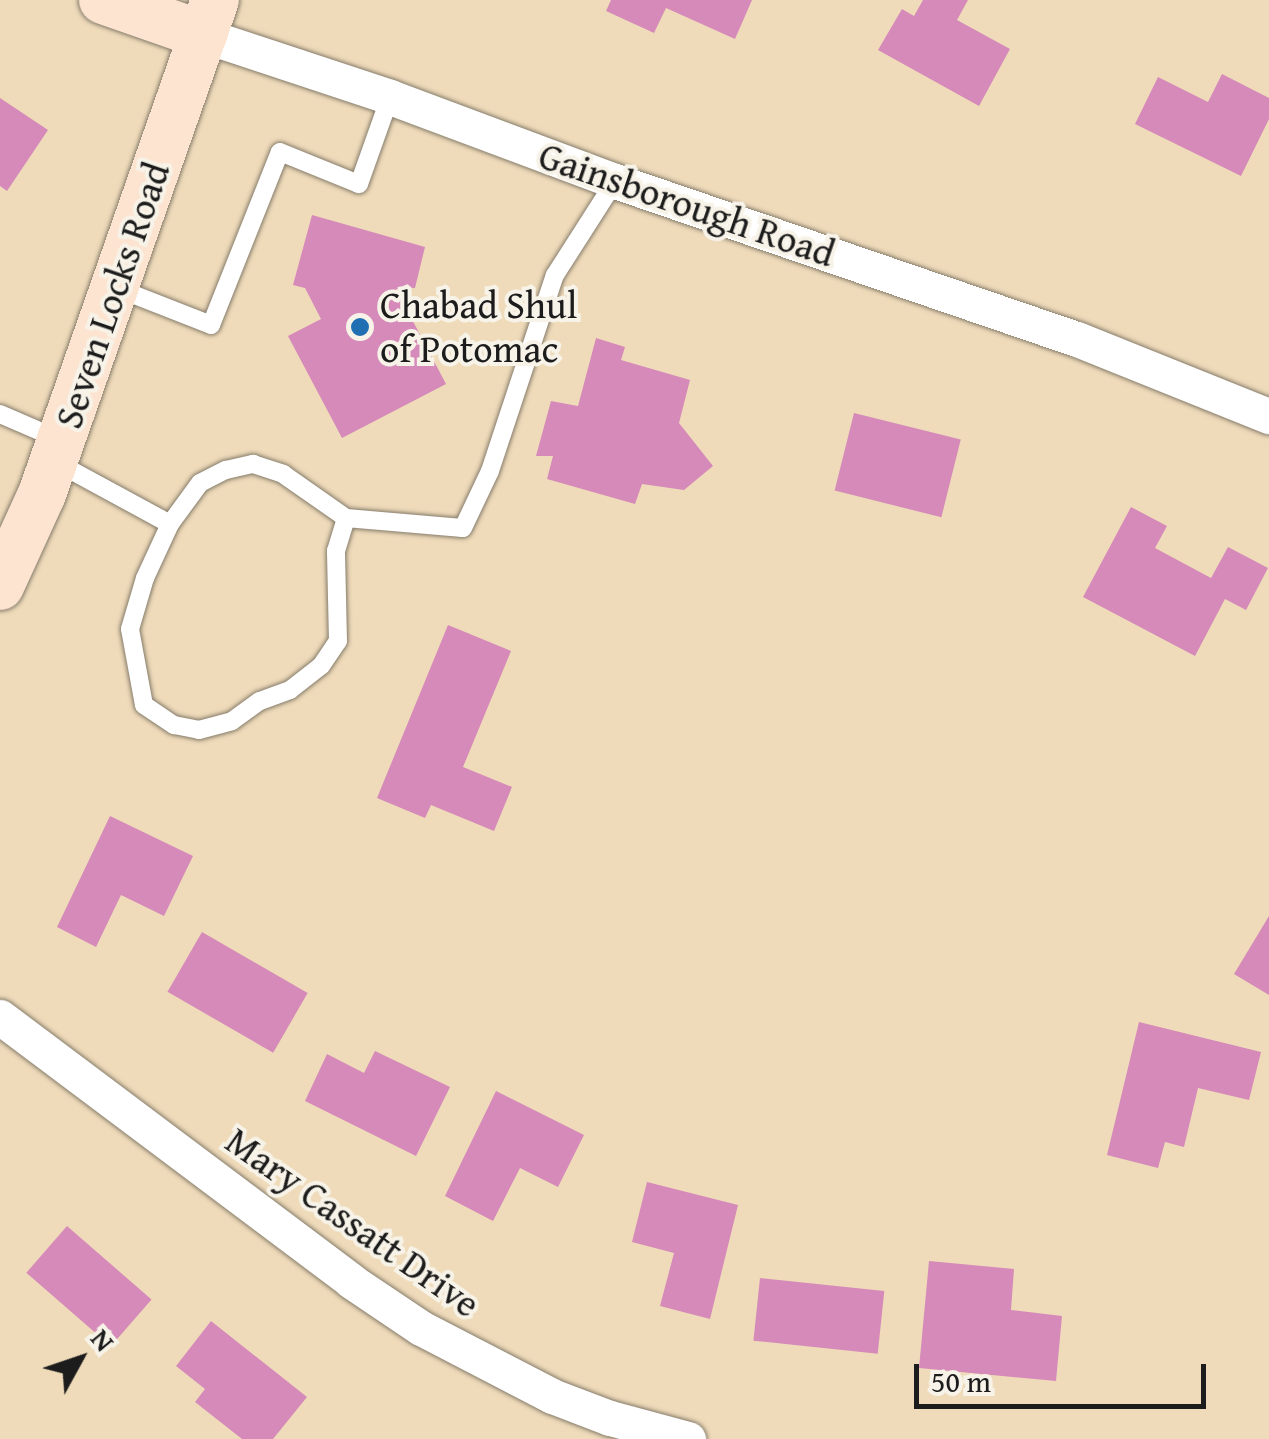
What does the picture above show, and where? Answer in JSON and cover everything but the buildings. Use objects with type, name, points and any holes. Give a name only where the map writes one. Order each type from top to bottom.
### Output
[{"type":"main road","name":"Gainsborough Road","points":[[102,0],[209,18]]},
{"type":"main road","name":"Seven Locks Road","points":[[0,586],[19,527],[57,451],[209,18]]},
{"type":"street","name":"Gainsborough Road","points":[[209,18],[390,97],[615,181],[1077,340],[1269,416]]},
{"type":"street","name":"Mary Cassatt Drive","points":[[0,1017],[351,1281],[421,1328],[552,1396],[610,1418],[688,1439]]},
{"type":"lane","points":[[114,286],[211,325],[280,152],[359,184],[390,97]]},
{"type":"lane","points":[[346,518],[336,550],[338,640],[290,690],[260,701],[232,720],[199,730],[174,725],[144,704],[130,629],[146,578],[170,524],[200,483],[226,470],[253,464],[282,474],[346,518],[463,528],[490,471],[555,275],[615,181]]},
{"type":"lane","points":[[0,414],[170,524]]},
{"type":"place","name":"Chabad Shul of Potomac","points":[[360,327]]}]
